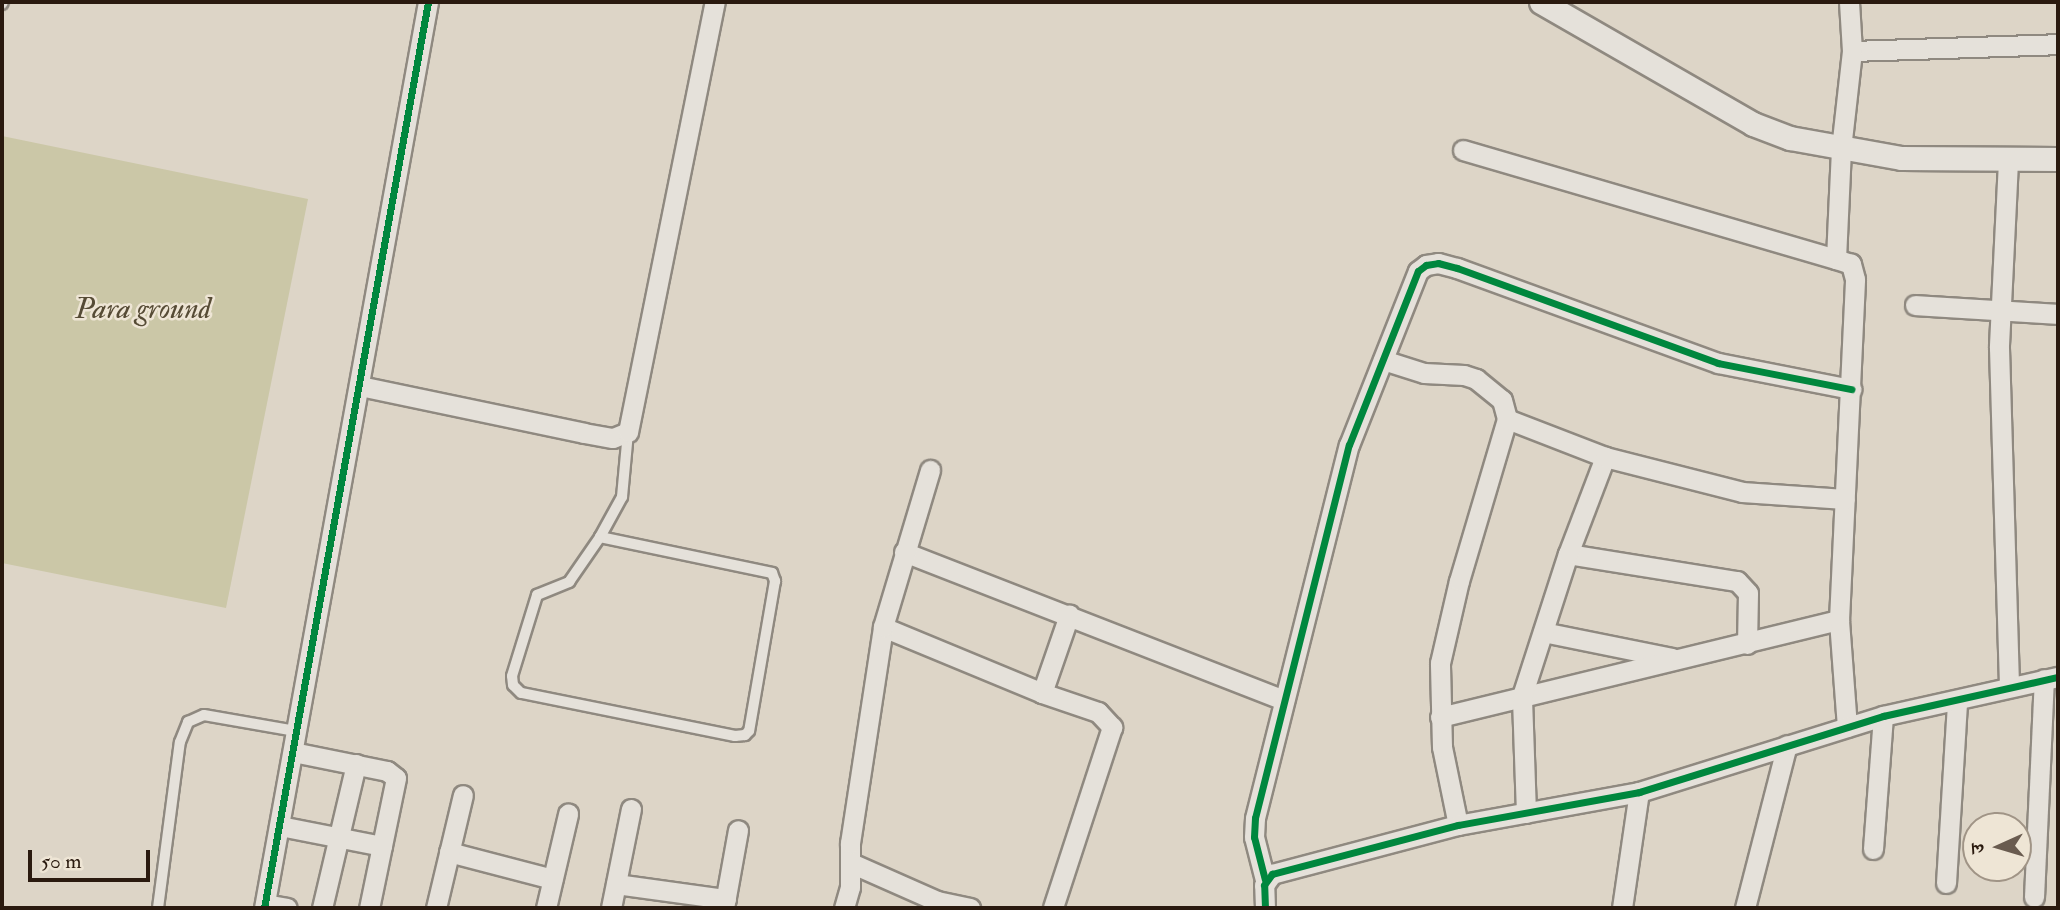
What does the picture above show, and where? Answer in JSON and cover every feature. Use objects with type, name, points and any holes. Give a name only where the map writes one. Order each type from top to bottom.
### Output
[{"type":"street","points":[[287,908],[265,906],[428,2]]},
{"type":"street","points":[[360,386],[583,433],[613,438],[628,432],[715,2]]},
{"type":"street","points":[[1541,2],[1753,124],[1790,138],[1901,158],[2008,161],[2058,159]]},
{"type":"street","points":[[1836,259],[1841,149],[1853,51],[1849,2]]},
{"type":"street","points":[[1853,51],[2058,44]]},
{"type":"street","points":[[1463,150],[1558,175],[1664,211],[1851,264],[1855,279],[1839,620],[1847,727]]},
{"type":"street","points":[[2008,161],[1998,348],[2009,686]]},
{"type":"street","points":[[1265,908],[1265,880],[1254,828],[1284,700],[1349,445],[1418,271],[1426,265],[1438,263],[1718,363],[1851,389]]},
{"type":"street","points":[[1915,305],[2058,314]]},
{"type":"street","points":[[1383,360],[1424,373],[1464,375],[1476,379],[1502,400],[1507,419],[1459,581],[1440,663],[1441,747],[1458,825]]},
{"type":"street","points":[[1507,419],[1605,457],[1742,492],[1845,499]]},
{"type":"street","points":[[1525,813],[1522,695],[1568,554],[1605,457]]},
{"type":"street","points":[[845,908],[851,863],[850,843],[883,627],[930,470]]},
{"type":"street","points":[[904,552],[1284,700]]},
{"type":"street","points":[[1568,554],[1738,581],[1748,593],[1747,644]]},
{"type":"street","points":[[1041,693],[1069,615]]},
{"type":"street","points":[[1440,717],[1839,620]]},
{"type":"street","points":[[883,627],[1041,693],[1098,712],[1112,727],[1053,908]]},
{"type":"street","points":[[1543,632],[1680,660]]},
{"type":"street","points":[[1265,880],[1272,874],[1458,825],[1639,792],[1883,716],[2051,678],[2034,897]]},
{"type":"street","points":[[1947,883],[1957,701]]},
{"type":"street","points":[[1872,849],[1883,716]]},
{"type":"street","points":[[1745,908],[1787,745]]},
{"type":"street","points":[[293,752],[387,771],[396,778],[369,908]]},
{"type":"street","points":[[321,908],[356,764]]},
{"type":"street","points":[[1622,908],[1639,792]]},
{"type":"street","points":[[436,908],[463,795]]},
{"type":"street","points":[[611,908],[631,810]]},
{"type":"street","points":[[546,908],[568,814]]},
{"type":"street","points":[[280,826],[382,846]]},
{"type":"street","points":[[616,884],[725,904],[738,830]]},
{"type":"street","points":[[449,852],[553,879]]},
{"type":"street","points":[[851,863],[936,904],[970,908]]},
{"type":"lane","points":[[600,537],[772,573],[775,581],[749,731],[745,735],[735,736],[516,690],[512,676],[537,595],[569,582],[600,537],[625,485],[628,432]]},
{"type":"lane","points":[[158,908],[180,742],[188,722],[204,715],[296,731]]},
{"type":"green space","name":"Para ground","points":[[2,136],[308,199],[226,608],[2,563]]},
{"type":"cycle path","points":[[264,908],[428,2]]},
{"type":"cycle path","points":[[1265,880],[1254,837],[1255,818],[1349,445],[1418,271],[1426,265],[1438,263],[1457,268],[1718,363],[1851,389]]},
{"type":"cycle path","points":[[1265,908],[1264,885],[1272,874],[1458,825],[1639,792],[1883,716],[2058,677]]}]
